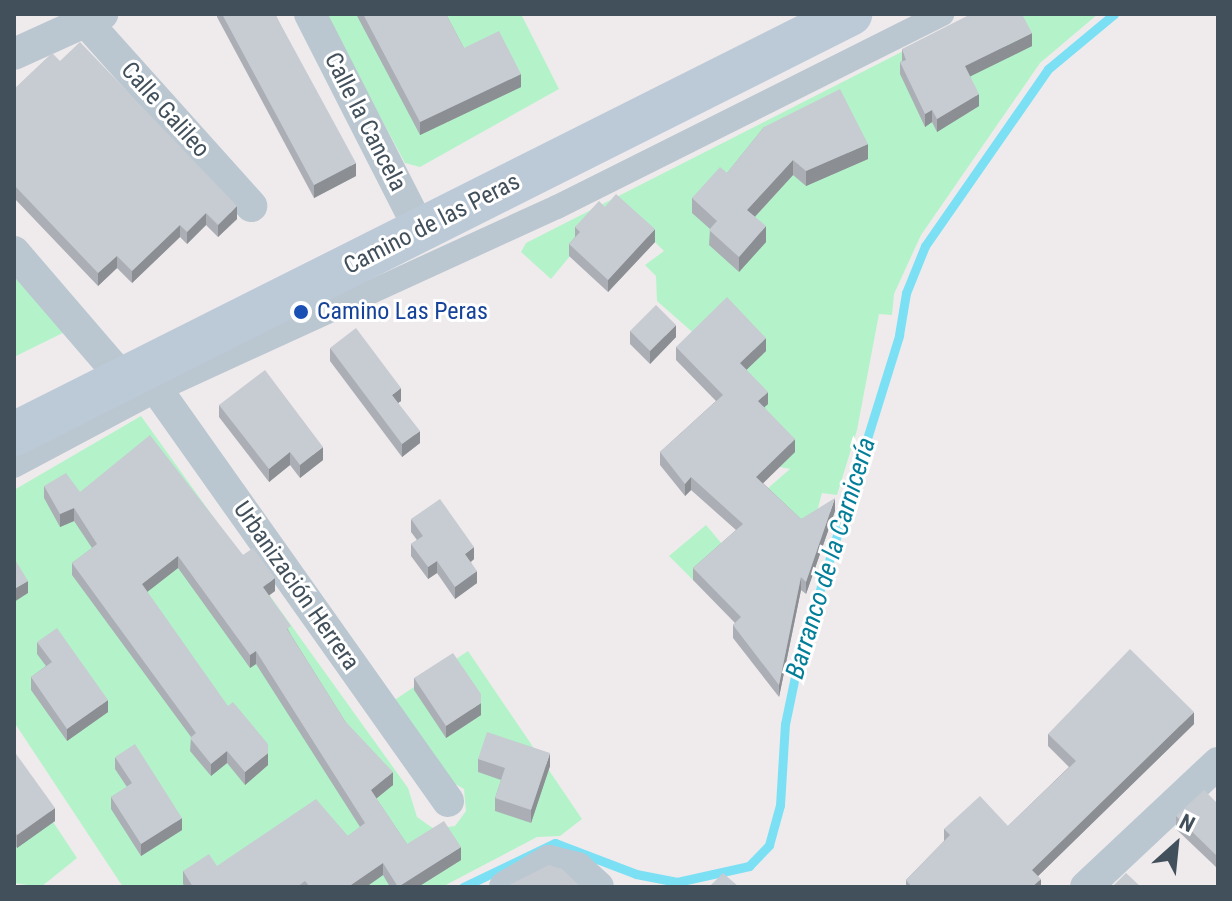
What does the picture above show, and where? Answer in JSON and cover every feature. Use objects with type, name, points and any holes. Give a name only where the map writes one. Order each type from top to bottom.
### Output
[{"type":"main road","name":"Camino de las Peras","points":[[14,434],[141,380],[420,230],[850,14]]},
{"type":"street","name":"Calle la Cancela","points":[[310,14],[420,230]]},
{"type":"street","points":[[14,466],[141,380],[557,207],[942,14]]},
{"type":"street","points":[[14,54],[89,17]]},
{"type":"street","name":"Calle Galileo","points":[[89,17],[251,206]]},
{"type":"street","name":"Urbanización Herrera","points":[[14,252],[141,380],[448,801]]},
{"type":"street","points":[[1086,887],[1213,777]]},
{"type":"street","points":[[505,887],[549,861],[577,868],[598,887]]},
{"type":"green space","points":[[325,14],[521,14],[559,89],[420,167],[405,163]]},
{"type":"green space","points":[[976,14],[1098,14],[1040,63],[921,235],[894,294],[892,315],[879,314],[857,430],[837,495],[822,493],[814,523],[801,531],[761,494],[790,469],[780,467],[676,359],[698,337],[657,301],[656,276],[645,265],[664,251],[655,242],[580,244],[551,279],[521,252],[526,243]]},
{"type":"green space","points":[[14,252],[81,324],[14,357]]},
{"type":"green space","points":[[141,416],[408,788],[417,817],[434,829],[455,826],[466,811],[464,789],[445,778],[390,703],[468,651],[582,819],[560,836],[537,837],[442,887],[227,887],[213,866],[181,887],[123,887],[14,722],[14,490]]},
{"type":"green space","points":[[706,525],[727,550],[693,580],[669,556]]},
{"type":"green space","points":[[14,763],[77,858],[41,887],[14,883]]},
{"type":"building","points":[[222,14],[275,14],[356,163],[314,185]]},
{"type":"building","points":[[363,14],[446,14],[464,48],[499,31],[521,74],[420,122]]},
{"type":"building","points":[[971,14],[1022,14],[1032,33],[965,66],[979,94],[937,119],[932,110],[925,114],[900,62],[906,60],[902,49]]},
{"type":"building","points":[[80,42],[237,206],[218,225],[206,213],[187,232],[180,225],[132,271],[117,256],[98,273],[14,185],[14,89],[52,53],[60,61]]},
{"type":"building","points":[[840,89],[868,144],[806,171],[793,160],[747,210],[766,226],[739,257],[709,230],[717,221],[692,198],[720,167],[727,173],[764,127]]},
{"type":"building","points":[[616,194],[655,229],[608,280],[569,244],[580,232],[575,227],[599,201],[605,207]]},
{"type":"building","points":[[727,297],[766,338],[740,363],[768,392],[758,401],[795,439],[756,477],[801,519],[835,498],[806,582],[801,577],[779,685],[733,625],[741,617],[693,568],[743,524],[691,477],[685,484],[660,452],[723,395],[676,347]]},
{"type":"building","points":[[656,305],[676,325],[650,351],[630,331]]},
{"type":"building","points":[[356,328],[401,388],[392,395],[420,431],[402,444],[330,348]]},
{"type":"building","points":[[265,370],[323,447],[300,465],[290,452],[269,469],[219,405]]},
{"type":"building","points":[[150,435],[243,555],[253,548],[275,578],[263,587],[291,626],[287,629],[345,721],[393,772],[371,790],[407,844],[444,821],[461,847],[398,887],[383,863],[348,887],[310,887],[305,881],[297,887],[193,887],[183,871],[209,854],[217,866],[316,799],[348,836],[365,823],[256,651],[250,655],[178,556],[142,584],[228,706],[233,702],[268,744],[268,753],[245,772],[227,751],[211,764],[190,738],[196,733],[72,563],[97,544],[74,508],[60,514],[44,486],[66,473],[80,492]]},
{"type":"building","points":[[440,499],[474,547],[465,554],[477,571],[455,587],[437,561],[428,567],[411,544],[423,536],[411,519]]},
{"type":"building","points":[[14,558],[28,581],[14,589]]},
{"type":"building","points":[[57,628],[108,700],[67,729],[31,677],[52,662],[37,642]]},
{"type":"building","points":[[1130,649],[1194,712],[1032,870],[1041,879],[1032,887],[912,887],[906,880],[950,835],[944,829],[980,796],[1008,826],[1076,761],[1048,734]]},
{"type":"building","points":[[453,653],[481,694],[481,703],[446,726],[414,678]]},
{"type":"building","points":[[487,732],[550,753],[531,810],[495,798],[505,768],[478,759]]},
{"type":"building","points":[[135,744],[182,818],[141,844],[111,797],[132,783],[115,757]]},
{"type":"building","points":[[14,751],[55,808],[17,835],[14,831]]},
{"type":"building","points":[[1204,790],[1218,804],[1217,856],[1176,816]]},
{"type":"building","points":[[549,865],[562,869],[581,887],[507,887],[513,883]]},
{"type":"building","points":[[723,873],[739,887],[709,887]]},
{"type":"building","points":[[1126,873],[1141,887],[1112,887]]},
{"type":"waterway","name":"Barranco de la Carnicería","points":[[463,887],[555,843],[636,874],[677,882],[749,866],[769,845],[780,805],[785,724],[799,657],[899,335],[906,293],[925,246],[1048,69],[1114,14]]},
{"type":"place","name":"Camino Las Peras","points":[[301,312]]}]
